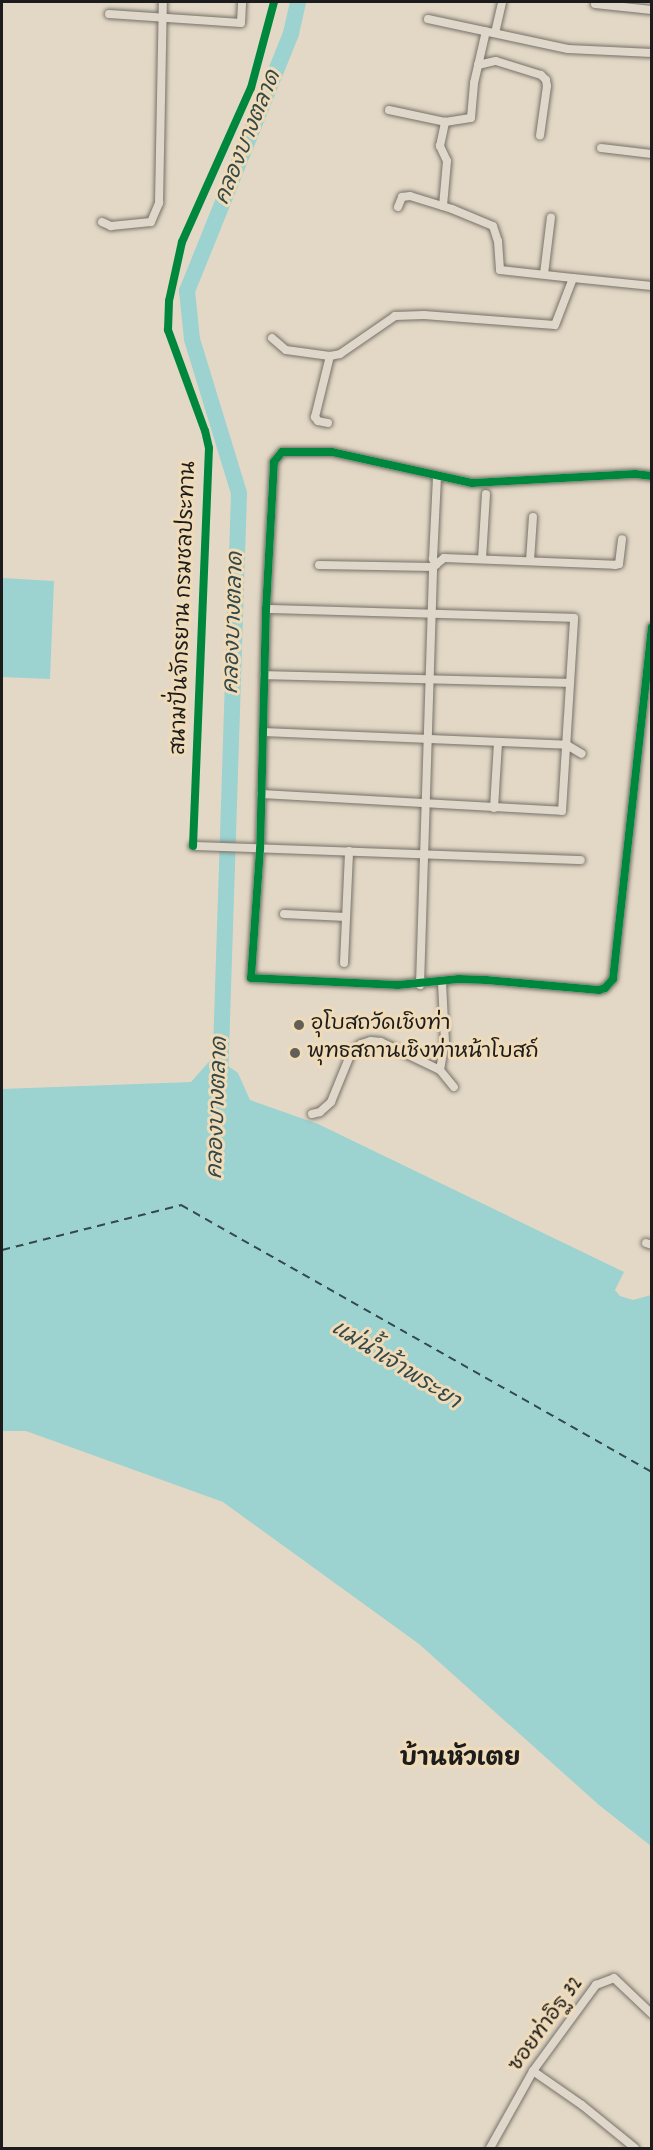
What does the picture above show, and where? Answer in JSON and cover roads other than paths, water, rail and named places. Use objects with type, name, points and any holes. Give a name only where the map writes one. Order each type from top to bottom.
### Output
[{"type":"street","points":[[102,222],[111,226],[152,222],[159,203],[163,2]]},
{"type":"street","points":[[109,14],[241,23],[242,2]]},
{"type":"street","points":[[495,33],[502,2]]},
{"type":"street","points":[[595,4],[651,10]]},
{"type":"street","points":[[428,19],[568,49],[651,53]]},
{"type":"street","points":[[389,110],[445,122],[471,118],[477,65],[486,31]]},
{"type":"street","points":[[477,65],[496,61],[541,75],[546,80],[540,136]]},
{"type":"street","points":[[443,206],[447,161],[440,146],[445,122]]},
{"type":"street","points":[[601,148],[651,154]]},
{"type":"street","points":[[398,207],[402,196],[410,196],[443,206],[493,226],[498,241],[500,270],[651,286]]},
{"type":"street","points":[[544,274],[551,217]]},
{"type":"street","points":[[272,338],[286,350],[330,356],[340,354],[395,316],[424,315],[555,325],[573,278]]},
{"type":"street","points":[[328,423],[318,421],[315,417],[330,356]]},
{"type":"street","points":[[651,476],[635,474],[472,483],[332,452],[282,452],[274,462],[266,609],[260,849],[251,978],[420,985],[486,980],[598,990],[613,979],[651,627]]},
{"type":"street","points":[[420,985],[437,476]]},
{"type":"street","points":[[482,559],[486,494]]},
{"type":"street","points":[[530,561],[533,517]]},
{"type":"street","points":[[319,565],[435,566],[444,558],[617,565],[622,538]]},
{"type":"street","points":[[261,794],[562,811],[573,617],[266,609]]},
{"type":"street","points":[[264,675],[570,683]]},
{"type":"street","points":[[262,732],[567,745],[582,754]]},
{"type":"street","points":[[494,808],[498,742]]},
{"type":"street","points":[[193,846],[581,860]]},
{"type":"street","points":[[344,963],[349,851]]},
{"type":"street","points":[[284,914],[346,917]]},
{"type":"street","points":[[440,1070],[445,1042],[442,982]]},
{"type":"street","points":[[312,1114],[320,1112],[331,1102],[351,1053],[361,1044],[371,1041],[381,1042],[440,1070],[454,1087]]},
{"type":"street","name":"ซอยท่าอิฐ 32","points":[[490,2148],[533,2071],[584,1999],[604,1980],[609,1978],[617,1980],[651,2014]]},
{"type":"street","points":[[533,2071],[582,2104],[635,2148]]},
{"type":"water","points":[[2,578],[54,581],[50,679],[2,677]]},
{"type":"water","name":"แม่น้ำเจ้าพระยา","points":[[214,1056],[238,1073],[250,1100],[318,1124],[624,1272],[615,1290],[620,1296],[633,1300],[651,1295],[651,1846],[599,1805],[419,1644],[223,1502],[26,1431],[2,1431],[2,1089],[191,1082]]},
{"type":"waterway","name":"คลองบางตลาด","points":[[220,1082],[239,493],[192,339],[187,291],[291,33],[298,2]]},
{"type":"place","name":"อุโบสถวัดเชิงท่า","points":[[299,1025]]},
{"type":"place","name":"พุทธสถานเชิงท่าหน้าโบสถ์","points":[[295,1053]]},
{"type":"district","name":"บ้านหัวเตย","points":[[460,1761]]}]
